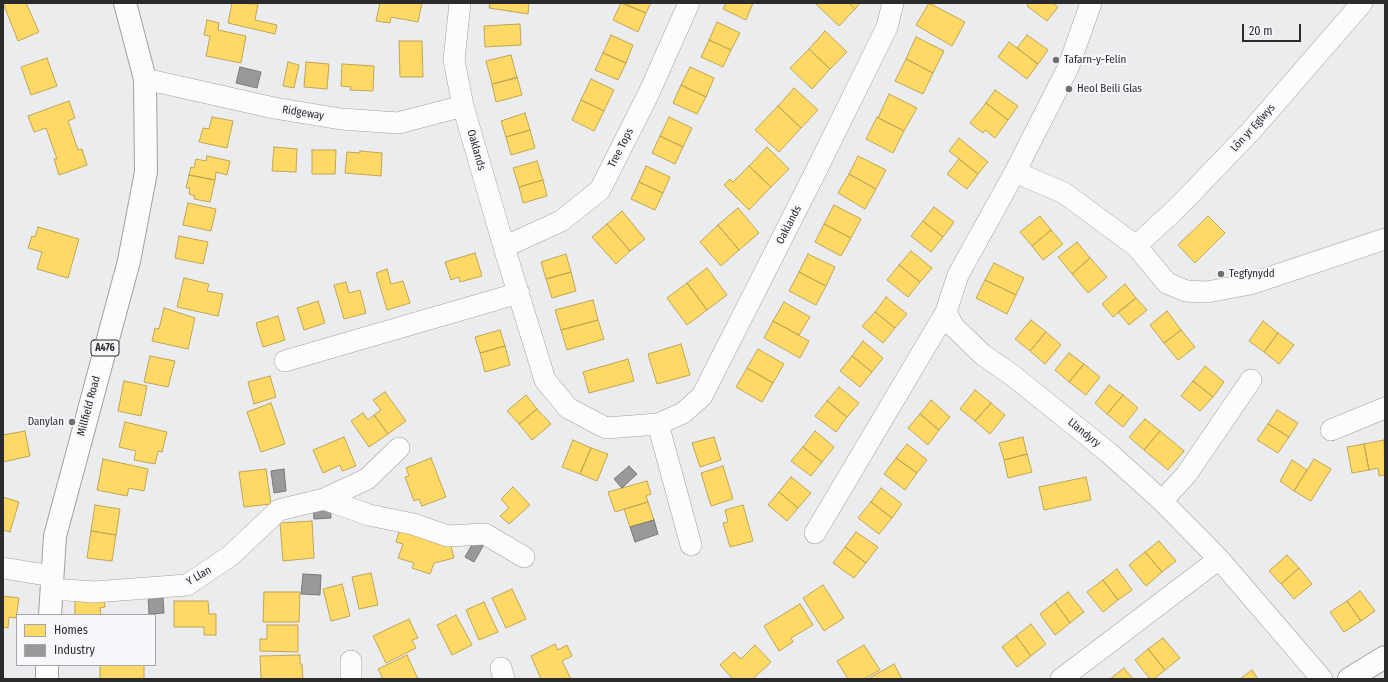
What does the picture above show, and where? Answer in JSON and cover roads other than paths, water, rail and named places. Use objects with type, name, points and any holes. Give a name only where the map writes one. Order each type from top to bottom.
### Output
[{"type":"main road","name":"A476","points":[[125,3],[145,79]]},
{"type":"main road","name":"Millfield Road","points":[[50,614],[55,536],[132,246],[146,172],[145,79]]},
{"type":"main road","points":[[1349,679],[1385,657]]},
{"type":"main road","points":[[47,666],[47,679]]},
{"type":"street","name":"Oaklands","points":[[460,3],[454,60],[463,106],[545,380],[568,408],[606,428],[658,424],[683,412],[702,396],[815,174],[887,27],[893,3]]},
{"type":"street","name":"Tree Tops","points":[[504,247],[561,221],[600,190],[648,95],[689,3]]},
{"type":"street","points":[[814,533],[946,312],[958,275],[1015,172],[1068,68],[1091,3]]},
{"type":"street","name":"Lôn yr Eglwys","points":[[1136,246],[1178,207],[1252,132],[1362,3]]},
{"type":"street","name":"Ridgeway","points":[[145,79],[274,108],[341,120],[398,123],[463,106]]},
{"type":"street","points":[[1015,172],[1064,193],[1136,246],[1167,283],[1186,291],[1207,292],[1250,284],[1385,239]]},
{"type":"street","points":[[285,361],[519,293]]},
{"type":"street","name":"Llandyry","points":[[946,312],[953,326],[983,355],[1012,375],[1109,453],[1162,501],[1219,559],[1322,679]]},
{"type":"street","points":[[1162,501],[1186,475],[1250,380]]},
{"type":"street","points":[[1331,430],[1385,408]]},
{"type":"street","points":[[658,424],[691,545]]},
{"type":"street","name":"Y Llan","points":[[3,568],[94,592],[187,585],[230,556],[279,510],[324,499],[367,479],[399,448]]},
{"type":"street","points":[[324,499],[368,515],[413,524],[448,536],[485,534],[524,557]]},
{"type":"street","points":[[1061,679],[1219,559]]},
{"type":"place","name":"Tafarn-y-Felin","points":[[1056,60]]},
{"type":"place","name":"Heol Beili Glas","points":[[1069,89]]},
{"type":"place","name":"Tegfynydd","points":[[1221,274]]},
{"type":"place","name":"Danylan","points":[[72,422]]}]
